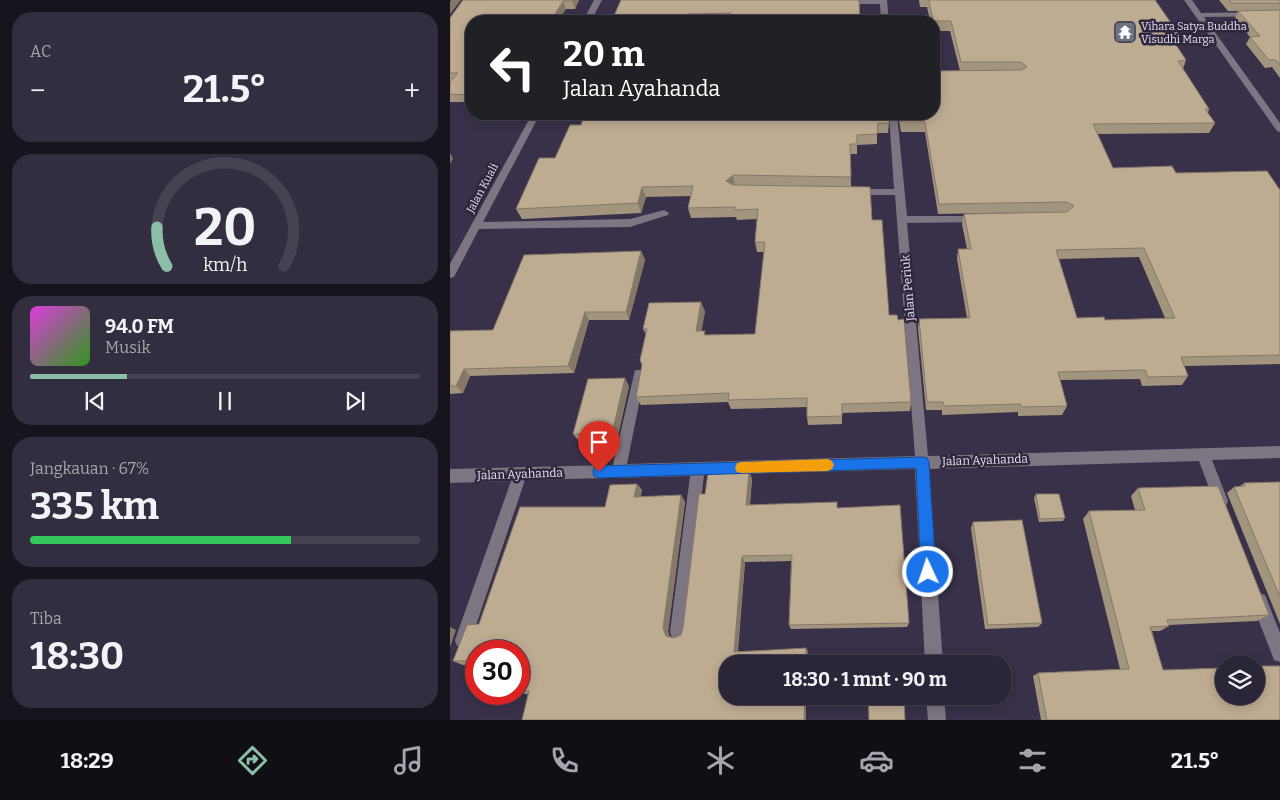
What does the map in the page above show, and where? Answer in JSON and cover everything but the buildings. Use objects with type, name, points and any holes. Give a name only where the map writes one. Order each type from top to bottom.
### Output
[{"type":"street","points":[[589,15],[598,0]]},
{"type":"street","points":[[1188,0],[1280,129]]},
{"type":"street","points":[[837,2],[883,1],[884,15]]},
{"type":"street","points":[[1199,15],[1280,14]]},
{"type":"street","name":"Jalan Kuali","points":[[450,274],[533,120]]},
{"type":"street","name":"Jalan Periuk","points":[[894,120],[922,462],[933,655]]},
{"type":"street","points":[[842,192],[900,192]]},
{"type":"street","points":[[476,226],[630,223],[664,214]]},
{"type":"street","points":[[903,220],[988,218]]},
{"type":"street","points":[[619,471],[639,374]]},
{"type":"street","name":"Jalan Ayahanda","points":[[450,476],[1280,452]]},
{"type":"street","points":[[1203,454],[1227,518]]},
{"type":"street","points":[[678,632],[698,469]]},
{"type":"street","points":[[457,657],[520,474]]},
{"type":"street","points":[[1255,591],[1280,654]]},
{"type":"street","points":[[936,705],[937,720]]},
{"type":"slow traffic","points":[[741,468],[828,465]]},
{"type":"place","name":"Vihara Satya Buddha Visudhi Marga","points":[[1125,32]]},
{"type":"route","points":[[599,472],[922,462],[928,572]]}]
